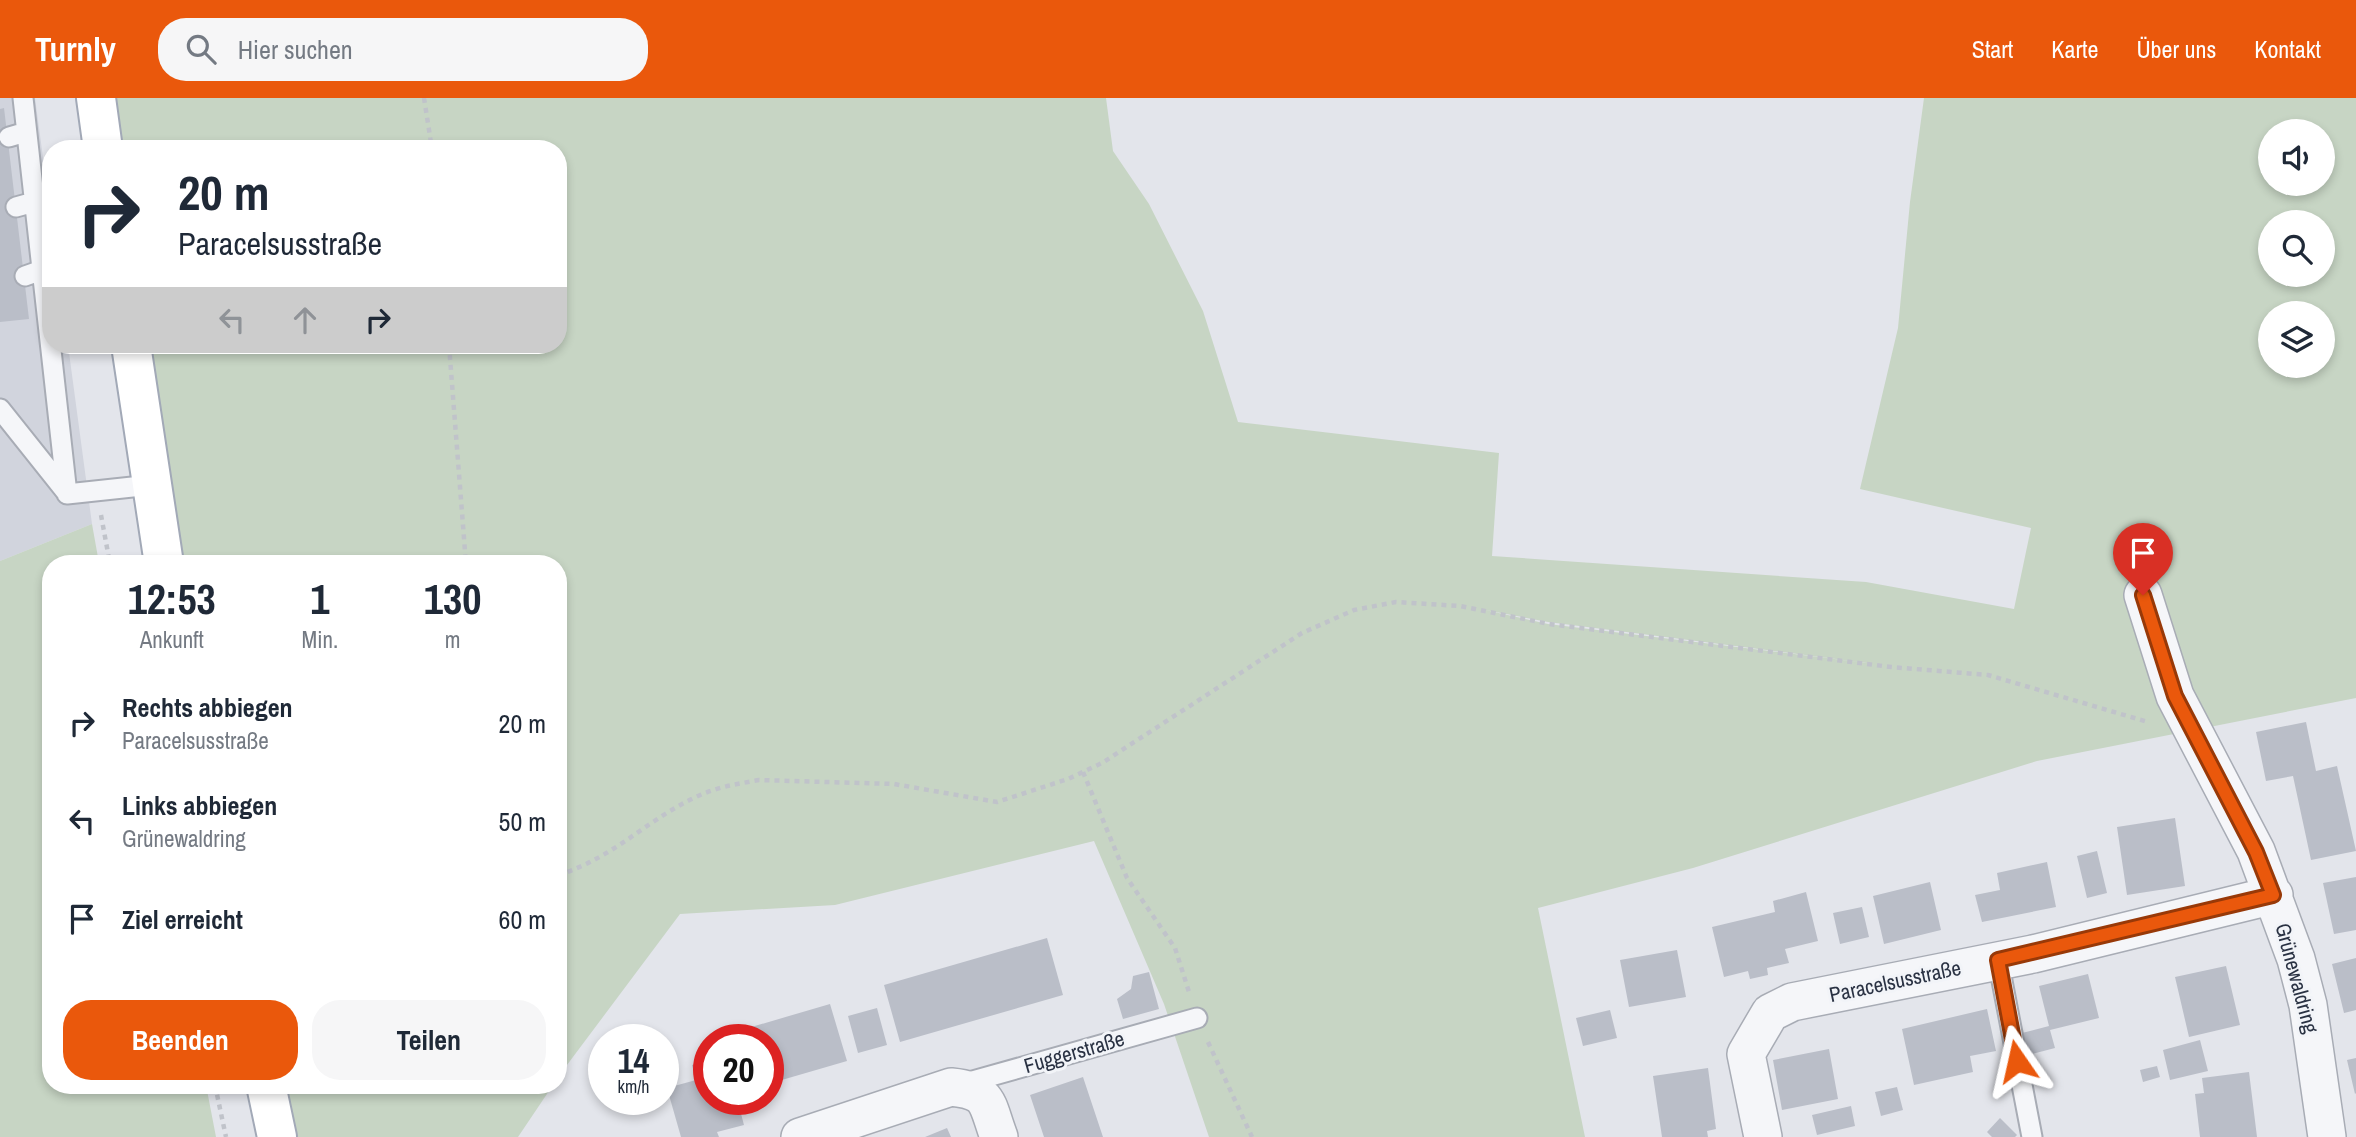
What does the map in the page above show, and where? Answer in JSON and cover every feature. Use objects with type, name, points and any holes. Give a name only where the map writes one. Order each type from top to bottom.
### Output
[{"type":"main road","points":[[96,98],[102,140]]},
{"type":"main road","points":[[132,354],[162,555]]},
{"type":"main road","points":[[268,1094],[277,1137]]},
{"type":"street","name":"Grünewaldring","points":[[2143,595],[2175,696],[2256,852],[2296,959],[2308,1005],[2327,1137]]},
{"type":"street","name":"Paracelsusstraße","points":[[1763,1137],[1746,1054],[1770,1013],[1792,1002],[1998,960],[2273,895]]},
{"type":"street","name":"Fuggerstraße","points":[[800,1137],[951,1087]]},
{"type":"street","points":[[951,1087],[974,1089],[982,1096],[999,1137]]},
{"type":"lane","points":[[23,98],[18,134],[42,325]]},
{"type":"lane","points":[[46,354],[68,494]]},
{"type":"lane","points":[[0,409],[68,494]]},
{"type":"lane","points":[[68,494],[97,493],[150,485]]},
{"type":"lane","points":[[1998,960],[2032,1137]]},
{"type":"lane","name":"Fuggerstraße","points":[[951,1087],[1197,1018]]},
{"type":"path","points":[[424,98],[431,140]]},
{"type":"path","points":[[450,354],[465,555]]},
{"type":"path","points":[[97,493],[108,555]]},
{"type":"path","points":[[567,871],[616,850],[693,798],[740,783],[759,780],[894,784],[997,802],[1083,772],[1139,740],[1302,633],[1354,610],[1396,602],[1460,606],[1549,624],[1891,667],[1987,674],[2149,722]]},
{"type":"path","points":[[1083,772],[1127,878],[1175,948],[1197,1018],[1252,1137]]},
{"type":"path","points":[[217,1094],[226,1137]]},
{"type":"shaded area","points":[[0,98],[35,98],[42,150],[42,354],[69,354],[92,524],[0,561]]},
{"type":"green space","points":[[102,98],[1106,98],[1113,151],[1149,204],[1203,311],[1238,422],[1499,453],[1492,556],[1866,582],[2014,609],[2031,528],[1860,489],[1898,328],[1910,202],[1924,98],[2356,98],[2356,698],[2037,761],[1693,868],[1538,908],[1585,1137],[1209,1137],[1164,1004],[1094,841],[835,905],[680,914],[598,1024],[588,1024],[588,1037],[567,1065],[567,555],[170,555],[139,354],[567,354],[567,140],[108,140]],"holes":[[[1485,610],[1548,622],[1867,663],[1548,624]]]},
{"type":"green space","points":[[92,524],[98,555],[42,555],[42,1094],[208,1094],[216,1137],[0,1137],[0,561]]},
{"type":"green space","points":[[272,1094],[547,1094],[518,1137],[281,1137]]},
{"type":"building","points":[[4,108],[29,319],[0,322],[0,109]]},
{"type":"building","points":[[2306,722],[2316,771],[2337,766],[2356,851],[2311,860],[2293,776],[2266,781],[2256,732]]},
{"type":"building","points":[[2175,818],[2185,886],[2127,895],[2117,827]]},
{"type":"building","points":[[2097,851],[2107,893],[2087,898],[2077,856]]},
{"type":"building","points":[[2047,862],[2056,907],[1982,922],[1975,895],[2000,890],[1997,873]]},
{"type":"building","points":[[2356,877],[2356,930],[2334,934],[2323,883]]},
{"type":"building","points":[[1930,882],[1941,930],[1884,944],[1873,896]]},
{"type":"building","points":[[1806,892],[1818,941],[1785,949],[1789,963],[1767,968],[1768,975],[1750,979],[1748,971],[1724,977],[1712,927],[1775,912],[1773,901]]},
{"type":"building","points":[[1862,907],[1869,937],[1840,944],[1833,913]]},
{"type":"building","points":[[1047,938],[1063,995],[900,1042],[884,985]]},
{"type":"building","points":[[1677,950],[1686,997],[1629,1007],[1620,960]]},
{"type":"building","points":[[2356,958],[2356,1010],[2344,1013],[2332,964]]},
{"type":"building","points":[[2226,966],[2240,1025],[2189,1037],[2175,977]]},
{"type":"building","points":[[1149,972],[1159,1009],[1123,1019],[1117,999],[1131,989],[1133,976]]},
{"type":"building","points":[[2088,974],[2099,1018],[2050,1030],[2055,1048],[2028,1055],[2022,1033],[2049,1026],[2039,986]]},
{"type":"building","points":[[830,1004],[847,1061],[784,1079],[784,1024],[762,1024]]},
{"type":"building","points":[[877,1008],[887,1045],[858,1053],[848,1016]]},
{"type":"building","points":[[1987,1009],[1996,1051],[1970,1056],[1973,1072],[1914,1085],[1902,1029]]},
{"type":"building","points":[[1610,1010],[1617,1038],[1583,1046],[1576,1018]]},
{"type":"building","points":[[2200,1040],[2208,1071],[2170,1080],[2163,1050]]},
{"type":"building","points":[[1829,1049],[1838,1099],[1782,1110],[1773,1060]]},
{"type":"building","points":[[2356,1058],[2356,1093],[2355,1094],[2347,1060]]},
{"type":"building","points":[[2157,1066],[2160,1077],[2143,1082],[2140,1070]]},
{"type":"building","points":[[1708,1068],[1716,1129],[1707,1131],[1708,1137],[1662,1137],[1653,1076]]},
{"type":"building","points":[[2249,1072],[2257,1137],[2200,1137],[2195,1094],[2204,1093],[2202,1078]]},
{"type":"building","points":[[1083,1077],[1103,1137],[1044,1137],[1030,1095]]},
{"type":"building","points":[[693,1081],[693,1115],[741,1115],[744,1125],[717,1132],[719,1137],[681,1137],[675,1115],[679,1115],[679,1085]]},
{"type":"building","points":[[1897,1087],[1903,1110],[1881,1116],[1875,1092]]},
{"type":"building","points":[[1851,1106],[1855,1126],[1817,1135],[1812,1115]]},
{"type":"building","points":[[2000,1118],[2017,1135],[2015,1137],[1992,1137],[1987,1132]]},
{"type":"building","points":[[947,1128],[951,1137],[925,1137]]},
{"type":"route","points":[[2017,1061],[1998,960],[2223,909],[2273,895],[2256,852],[2175,696],[2143,595]]}]
